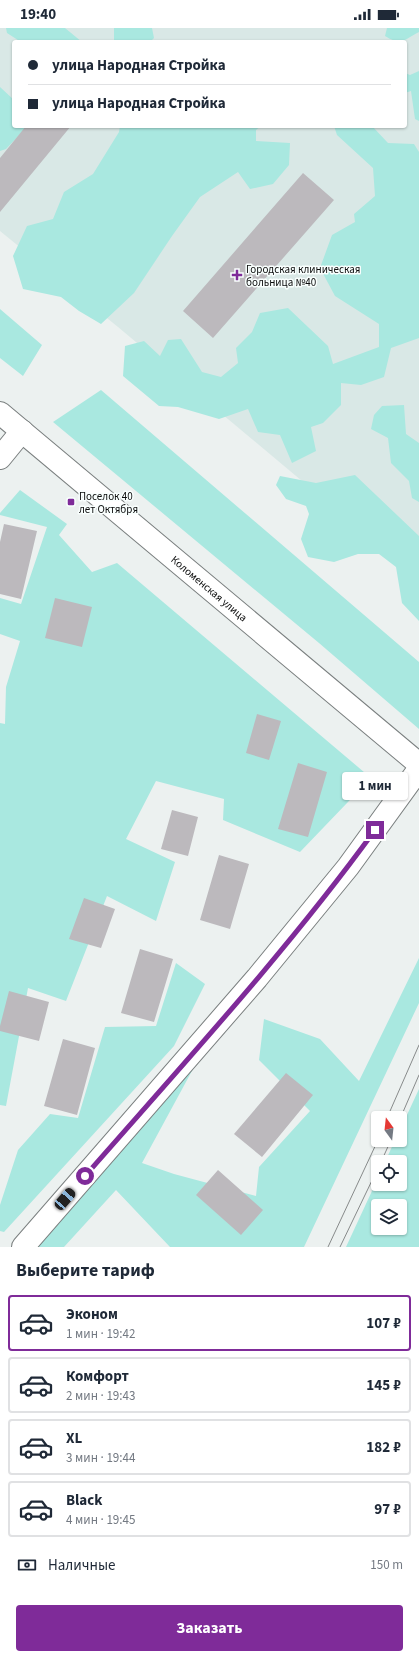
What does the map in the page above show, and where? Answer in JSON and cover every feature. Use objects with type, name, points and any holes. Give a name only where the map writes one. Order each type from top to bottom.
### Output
[{"type":"street","name":"Коломенская улица","points":[[0,413],[419,764]]},
{"type":"street","points":[[0,458],[22,431]]},
{"type":"street","points":[[24,1247],[257,978],[348,867],[419,769]]},
{"type":"shaded area","name":"Городская клиническая больница №40","points":[[0,28],[419,28],[419,579],[118,327],[0,231]]},
{"type":"shaded area","points":[[6,28],[65,28],[80,40],[18,40],[7,33]]},
{"type":"shaded area","points":[[114,28],[152,28],[154,38],[152,40],[114,40]]},
{"type":"shaded area","points":[[387,28],[419,28],[419,32],[404,40],[392,40],[385,36]]},
{"type":"shaded area","points":[[419,71],[419,121],[415,119],[411,91],[407,92],[407,74],[410,75]]},
{"type":"shaded area","points":[[0,87],[12,98],[12,128],[25,129],[6,149],[0,151]]},
{"type":"shaded area","points":[[120,128],[258,128],[256,130],[256,141],[290,143],[289,165],[273,184],[250,189],[238,172],[200,197],[134,293],[101,324],[79,311],[61,297],[23,289],[13,256],[27,226],[53,219],[64,192],[93,174],[119,132]]},
{"type":"shaded area","points":[[335,128],[374,128],[388,143],[414,144],[419,152],[419,338],[391,348],[384,377],[361,385],[341,383],[341,405],[323,423],[311,427],[316,451],[292,463],[280,435],[258,432],[248,409],[219,419],[178,407],[159,406],[123,376],[125,346],[144,341],[160,356],[168,340],[181,339],[202,372],[221,377],[238,363],[236,348],[252,332],[260,313],[288,308],[328,346],[333,364],[379,347],[379,324],[335,296],[320,268],[332,235],[355,222],[354,214],[375,196],[373,168],[337,135]]},
{"type":"shaded area","points":[[0,309],[42,345],[23,376],[0,358]]},
{"type":"shaded area","points":[[101,390],[419,662],[419,729],[319,643],[53,422]]},
{"type":"shaded area","points":[[404,405],[406,434],[419,443],[419,502],[412,498],[409,481],[391,463],[388,438],[371,429],[374,415],[382,406]]},
{"type":"shaded area","points":[[355,475],[419,536],[419,621],[402,603],[396,567],[379,554],[358,554],[334,562],[308,557],[301,539],[309,514],[306,506],[286,499],[276,485],[280,476],[316,483]]},
{"type":"shaded area","points":[[20,490],[67,524],[59,535],[92,572],[117,563],[371,778],[300,852],[223,820],[224,799],[156,781],[126,839],[175,862],[156,921],[107,896],[66,1001],[28,988],[6,1106],[0,1105],[0,723],[5,724],[6,687],[20,641],[0,634],[0,598],[21,604],[47,527],[0,515],[0,513]]},
{"type":"shaded area","points":[[419,958],[419,1003],[304,1247],[170,1247],[116,1190],[64,1247],[35,1247],[186,1066],[193,1069],[142,1163],[174,1174],[256,1196],[259,1167],[310,1111],[259,1060],[264,1019],[320,1039],[359,1081]]},
{"type":"shaded area","points":[[176,963],[205,984],[174,1046],[4,1232],[0,1231],[0,1205],[18,1150],[50,1114],[78,1118],[105,1027],[156,1026]]},
{"type":"shaded area","points":[[419,1089],[419,1247],[346,1247],[372,1191],[407,1191],[407,1155],[388,1155],[392,1147],[407,1147],[407,1115]]},
{"type":"building","points":[[24,128],[69,128],[0,212],[0,158]]},
{"type":"building","points":[[303,173],[334,200],[213,338],[183,311]]},
{"type":"building","points":[[4,524],[37,531],[21,599],[0,594],[0,542]]},
{"type":"building","points":[[55,598],[92,607],[82,647],[45,638]]},
{"type":"building","points":[[257,714],[281,721],[269,760],[246,753]]},
{"type":"building","points":[[298,763],[327,772],[308,837],[278,829]]},
{"type":"building","points":[[172,810],[198,817],[188,856],[161,849]]},
{"type":"building","points":[[219,855],[249,864],[230,929],[200,920]]},
{"type":"building","points":[[84,898],[115,909],[101,948],[69,939]]},
{"type":"building","points":[[140,949],[173,959],[154,1022],[121,1013]]},
{"type":"building","points":[[9,991],[49,1002],[39,1041],[0,1031]]},
{"type":"building","points":[[63,1039],[95,1048],[77,1115],[44,1106]]},
{"type":"building","points":[[286,1073],[313,1095],[262,1157],[234,1134]]},
{"type":"building","points":[[218,1170],[263,1210],[241,1235],[196,1195]]},
{"type":"tram line","points":[[390,1111],[419,1045]]},
{"type":"tram line","points":[[403,1111],[419,1075]]},
{"type":"tram line","points":[[328,1247],[375,1147]]},
{"type":"tram line","points":[[384,1155],[388,1147]]},
{"type":"tram line","points":[[340,1247],[371,1183]]},
{"type":"place","name":"Городская клиническая больница №40","points":[[237,275]]},
{"type":"place","name":"Поселок 40 лет Октября","points":[[71,502]]},
{"type":"route","points":[[85,1176],[257,978],[348,867],[375,830]]}]
